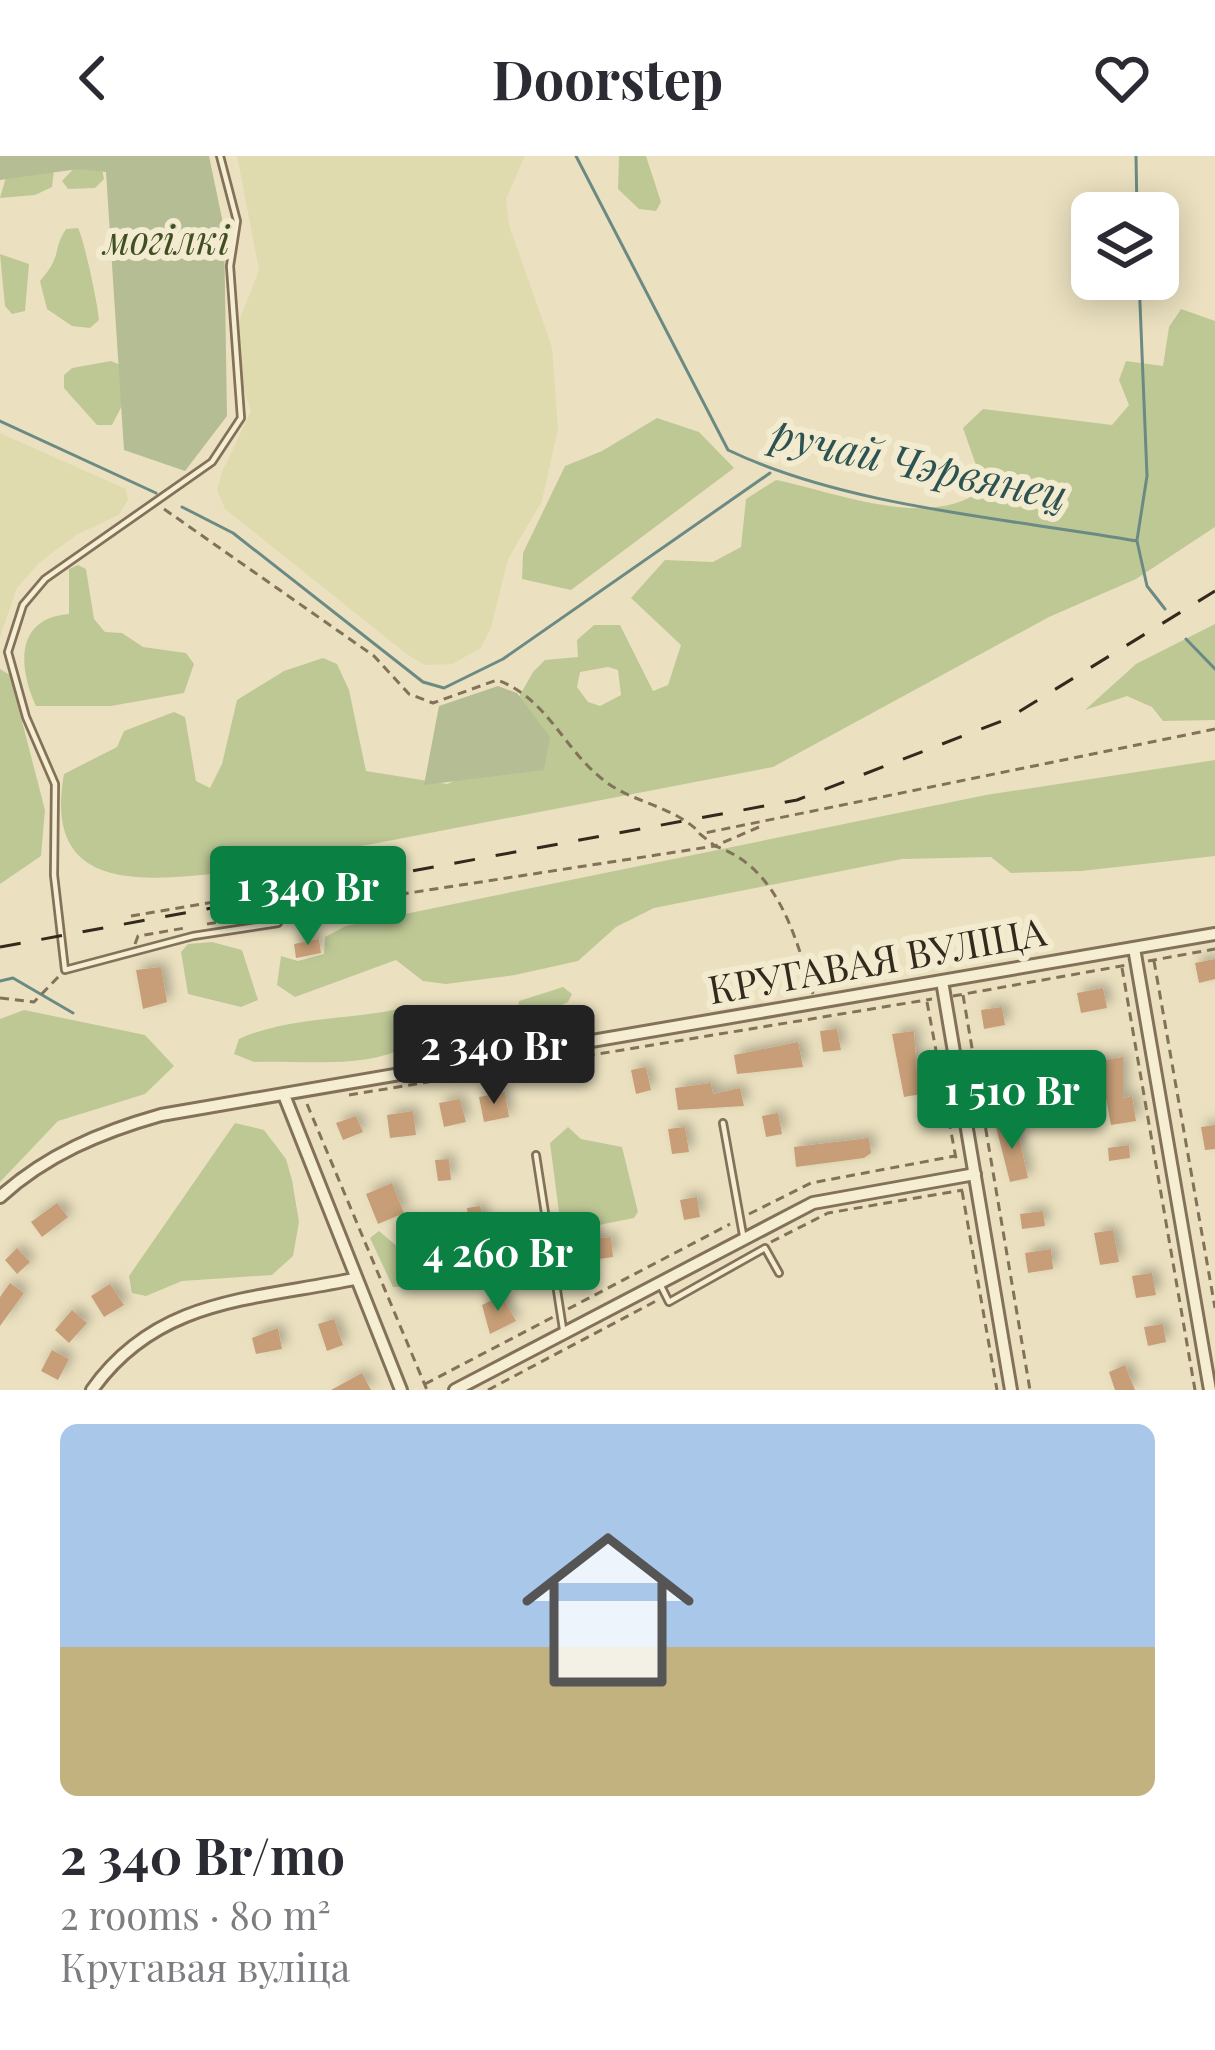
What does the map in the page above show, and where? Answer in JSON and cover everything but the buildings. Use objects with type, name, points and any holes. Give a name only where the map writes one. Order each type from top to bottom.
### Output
[{"type":"street","name":"КРУГАВАЯ ВУЛІЦА","points":[[0,1197],[27,1173],[127,1125],[1215,934]]},
{"type":"street","points":[[1134,948],[1210,1390]]},
{"type":"street","points":[[942,981],[1011,1390]]},
{"type":"street","points":[[284,1095],[401,1390]]},
{"type":"street","points":[[455,1390],[743,1240],[836,1197],[975,1174]]},
{"type":"street","points":[[92,1390],[136,1339],[158,1325],[206,1309],[354,1279]]},
{"type":"lane","points":[[220,156],[237,221],[230,266],[241,418],[212,462],[158,505],[45,580],[22,605],[8,652],[55,784],[54,875],[65,970],[278,922]]},
{"type":"lane","points":[[723,1123],[743,1240]]},
{"type":"lane","points":[[536,1155],[564,1334]]},
{"type":"lane","points":[[659,1284],[670,1302],[765,1248],[779,1273]]},
{"type":"path","points":[[158,505],[374,656],[409,694],[433,704],[497,680],[523,689],[558,725],[568,748],[610,785],[666,810],[715,846],[755,866],[789,916],[791,938],[816,1001]]},
{"type":"path","points":[[700,834],[1215,729]]},
{"type":"path","points":[[133,951],[138,937],[295,907],[715,846],[765,824]]},
{"type":"path","points":[[131,916],[384,873]]},
{"type":"path","points":[[292,889],[293,896]]},
{"type":"path","points":[[278,922],[379,897]]},
{"type":"path","points":[[295,907],[296,920]]},
{"type":"path","points":[[329,1098],[1215,949]]},
{"type":"path","points":[[1154,960],[1215,1308]]},
{"type":"path","points":[[1121,966],[1195,1390]]},
{"type":"path","points":[[0,998],[13,995],[28,1004],[65,970]]},
{"type":"path","points":[[963,994],[1030,1390]]},
{"type":"path","points":[[307,1102],[425,1387],[811,1183],[955,1156],[926,1000]]},
{"type":"path","points":[[962,1190],[997,1390]]},
{"type":"shaded area","points":[[237,156],[525,156],[506,199],[509,225],[552,347],[558,429],[542,501],[508,559],[491,628],[481,648],[452,664],[425,665],[408,655],[225,509],[217,490],[251,411],[243,387],[239,321],[259,270]]},
{"type":"shaded area","points":[[0,433],[126,489],[128,500],[119,515],[76,535],[39,563],[17,588],[0,637]]},
{"type":"green space","name":"могілкі","points":[[0,156],[209,156],[224,228],[227,416],[185,471],[124,450],[106,172],[78,169],[0,180]]},
{"type":"green space","points":[[619,156],[646,156],[661,202],[656,211],[639,209],[618,189]]},
{"type":"green space","points":[[0,162],[54,170],[52,187],[35,195],[0,198],[6,177]]},
{"type":"green space","points":[[78,164],[102,169],[104,179],[95,188],[68,189],[62,181]]},
{"type":"green space","points":[[78,228],[99,320],[90,328],[72,326],[47,309],[40,281],[66,229]]},
{"type":"green space","points":[[0,254],[29,264],[25,311],[12,314],[5,306]]},
{"type":"green space","points":[[1181,309],[1215,321],[1215,527],[1136,579],[1049,617],[773,767],[221,873],[129,876],[82,859],[68,840],[61,812],[64,774],[117,747],[124,731],[174,712],[185,717],[196,781],[210,788],[222,764],[237,700],[284,671],[323,658],[337,664],[349,690],[366,771],[447,784],[477,771],[533,672],[545,660],[578,657],[577,640],[594,625],[620,625],[653,691],[668,685],[681,645],[631,598],[665,560],[713,562],[741,547],[746,499],[776,480],[883,505],[938,507],[962,501],[984,488],[963,428],[983,409],[1112,425],[1129,405],[1119,380],[1126,361],[1163,366],[1169,327]],"holes":[[[618,670],[621,695],[600,706],[588,702],[577,687],[580,672]]]},
{"type":"green space","points":[[111,361],[125,367],[127,396],[112,425],[97,425],[64,388],[64,375],[72,368]]},
{"type":"green space","points":[[657,418],[699,432],[734,468],[571,590],[522,579],[523,553],[565,466],[602,451]]},
{"type":"green space","points":[[78,565],[86,569],[94,619],[105,632],[122,633],[143,647],[186,653],[194,664],[184,693],[111,706],[36,706],[26,676],[26,647],[39,625],[69,614],[69,569]]},
{"type":"green space","points":[[1215,624],[1215,720],[1163,721],[1152,707],[1127,696],[1085,710],[1136,664]]},
{"type":"green space","points":[[0,669],[10,675],[45,810],[41,856],[0,884]]},
{"type":"green space","points":[[498,686],[517,693],[550,737],[544,770],[424,785],[439,706]]},
{"type":"green space","points":[[1215,760],[1215,856],[1081,871],[1011,873],[991,857],[902,859],[654,908],[616,927],[578,961],[515,975],[446,984],[423,981],[396,960],[295,997],[277,985],[281,956],[298,961],[324,954],[325,937],[346,926],[986,795]]},
{"type":"green space","points":[[212,942],[242,950],[258,1000],[241,1007],[188,994],[181,952],[188,944]]},
{"type":"green space","points":[[563,987],[572,994],[568,1002],[515,1029],[519,1001]]},
{"type":"green space","points":[[399,1009],[428,1009],[440,1017],[424,1036],[381,1056],[254,1062],[234,1054],[239,1039],[258,1032]]},
{"type":"green space","points":[[24,1010],[145,1035],[174,1066],[145,1094],[58,1121],[0,1182],[0,1019]]},
{"type":"green space","points":[[235,1123],[264,1130],[286,1159],[299,1222],[293,1256],[272,1275],[182,1281],[146,1296],[132,1293],[129,1276]]},
{"type":"green space","points":[[568,1127],[581,1139],[622,1147],[638,1212],[634,1218],[569,1231],[561,1228],[550,1143]]},
{"type":"green space","points":[[379,1231],[419,1265],[407,1287],[393,1287],[370,1238]]},
{"type":"waterway","name":"ручай Чэрвянец","points":[[576,156],[728,450],[774,469],[875,498],[1137,541],[1147,586],[1165,609]]},
{"type":"waterway","points":[[1136,156],[1137,192]]},
{"type":"waterway","points":[[1137,540],[1147,476],[1140,300]]},
{"type":"waterway","points":[[0,421],[156,493]]},
{"type":"waterway","points":[[182,507],[233,533],[423,682],[444,688],[503,659],[770,473]]},
{"type":"waterway","name":"ручай Чэрвянец","points":[[1186,639],[1215,669]]},
{"type":"waterway","points":[[0,981],[13,978],[73,1013]]},
{"type":"railway","points":[[0,947],[797,800],[1007,719],[1215,591]]}]
